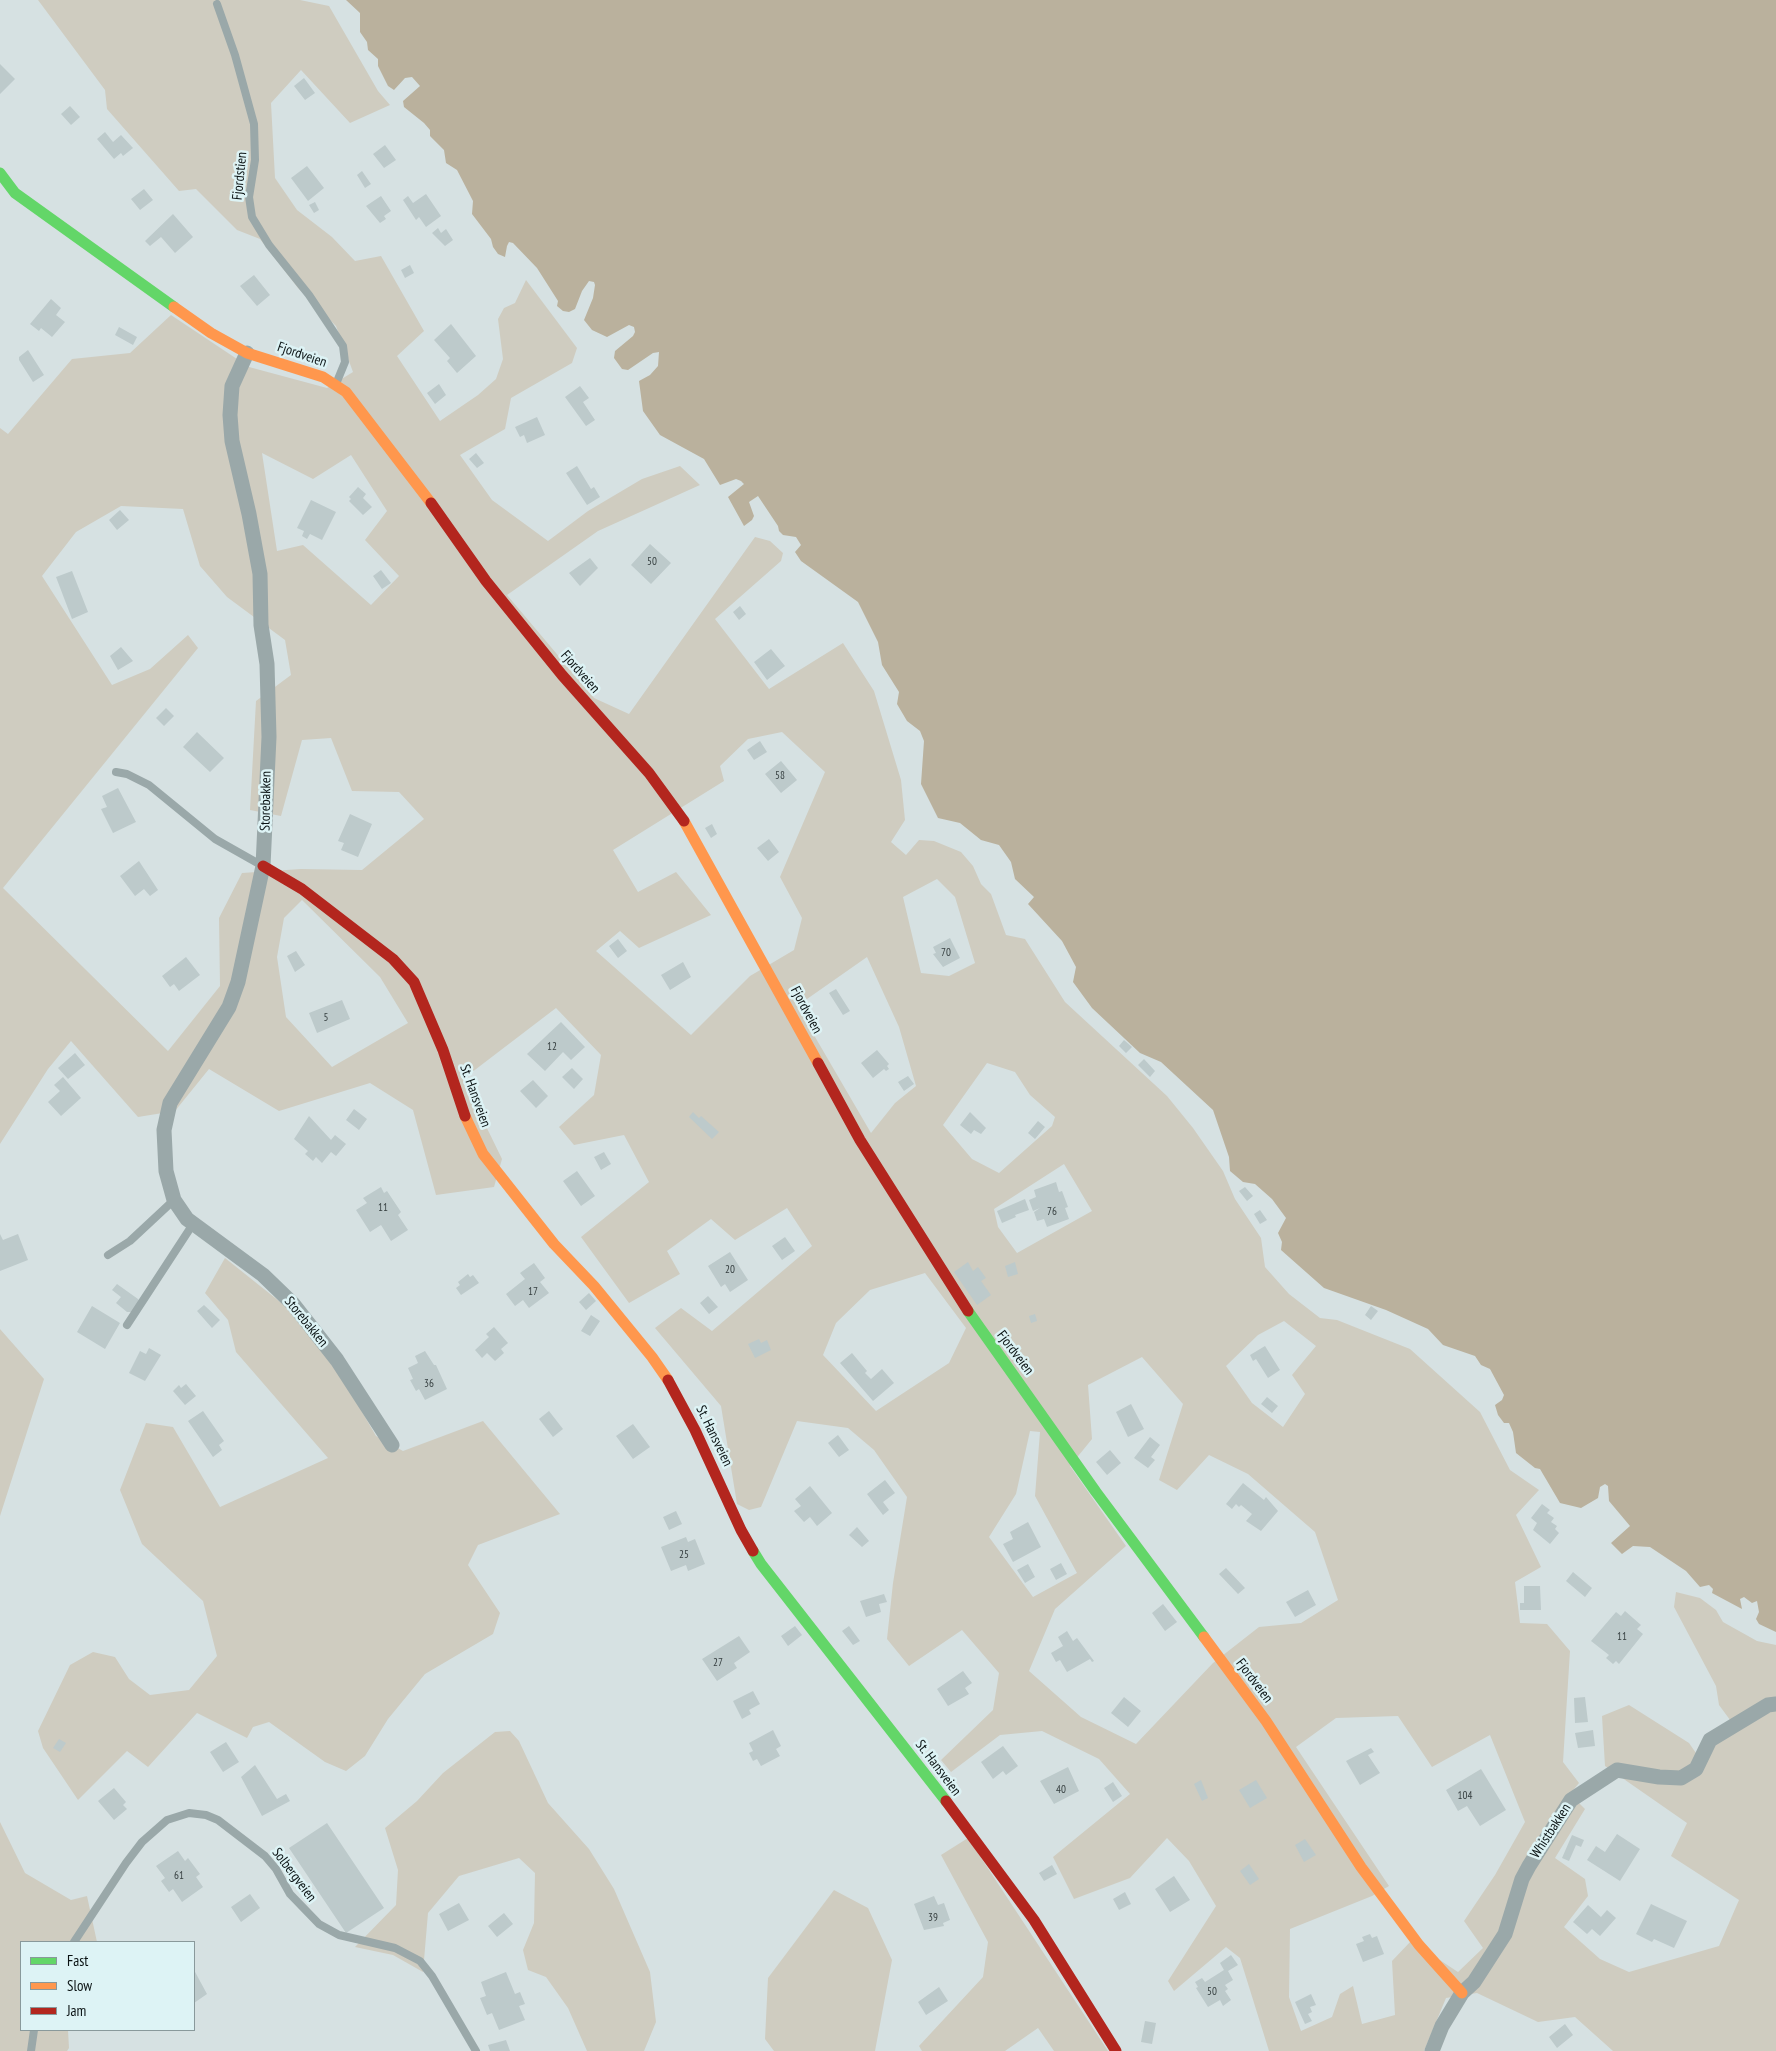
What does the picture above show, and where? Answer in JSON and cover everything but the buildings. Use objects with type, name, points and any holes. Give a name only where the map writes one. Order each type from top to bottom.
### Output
[{"type":"street","name":"Fjordveien","points":[[0,173],[14,194],[211,333],[247,353],[323,377],[346,392],[420,487],[492,588],[562,675],[649,773],[684,820],[860,1140],[980,1332],[1020,1383],[1096,1492],[1266,1721],[1360,1867],[1419,1945],[1462,1993]]},
{"type":"street","name":"Storebakken","points":[[247,353],[232,386],[230,414],[232,441],[249,514],[260,574],[261,625],[267,664],[269,737],[263,866],[238,982],[229,1007],[181,1082],[168,1111],[164,1147],[166,1171],[174,1200],[194,1224],[263,1275],[293,1304],[336,1360],[392,1445]]},
{"type":"street","name":"St. Hansveien","points":[[263,866],[302,889],[393,959],[414,982],[443,1050],[467,1123],[483,1154],[554,1244],[594,1286],[652,1357],[674,1390],[695,1430],[741,1530],[760,1564],[922,1769],[1034,1920],[1116,2051]]},
{"type":"street","name":"Whistbakken","points":[[1432,2051],[1442,2026],[1462,1993],[1474,1982],[1505,1934],[1525,1872],[1571,1800],[1617,1770],[1659,1777],[1681,1778],[1696,1769],[1710,1740],[1768,1704],[1776,1704]]},
{"type":"lane","name":"Fjordstien","points":[[216,4],[235,55],[254,124],[255,160],[249,197],[252,217],[269,245],[309,295],[343,346],[345,362],[336,384]]},
{"type":"lane","points":[[116,772],[127,774],[149,785],[215,839],[263,866]]},
{"type":"lane","points":[[108,1255],[130,1241],[174,1200]]},
{"type":"lane","points":[[127,1325],[194,1224]]},
{"type":"lane","name":"Solbergveien","points":[[75,1941],[142,1842],[167,1820],[189,1813],[206,1815],[218,1820],[265,1856],[276,1868],[290,1894],[319,1924],[339,1935],[395,1948],[420,1961],[432,1976],[476,2051]]},
{"type":"lane","points":[[30,2051],[34,2031]]},
{"type":"shaded area","points":[[38,0],[300,0],[329,6],[378,91],[390,105],[350,123],[301,70],[271,103],[275,178],[297,210],[332,237],[355,261],[381,256],[424,331],[397,356],[440,421],[478,395],[496,379],[503,359],[498,319],[504,308],[515,303],[526,280],[577,348],[572,363],[511,398],[505,429],[460,455],[492,500],[548,541],[588,511],[642,479],[680,466],[700,485],[598,531],[507,595],[594,698],[629,714],[755,537],[770,541],[783,553],[781,561],[715,619],[769,689],[843,643],[874,691],[901,780],[905,820],[891,842],[906,855],[919,840],[934,841],[961,852],[973,866],[981,884],[991,894],[1006,935],[1025,939],[1065,1002],[1167,1096],[1193,1128],[1223,1171],[1235,1199],[1261,1238],[1265,1267],[1289,1294],[1320,1318],[1337,1320],[1410,1349],[1480,1412],[1510,1470],[1539,1490],[1516,1515],[1541,1567],[1515,1582],[1520,1623],[1547,1624],[1570,1651],[1563,1762],[1579,1783],[1570,1794],[1585,1809],[1555,1858],[1585,1879],[1588,1896],[1564,1927],[1600,1959],[1629,1972],[1719,1946],[1739,1900],[1671,1856],[1687,1823],[1605,1766],[1602,1716],[1629,1705],[1689,1743],[1698,1756],[1736,1728],[1719,1705],[1716,1686],[1674,1607],[1676,1592],[1700,1598],[1716,1610],[1723,1622],[1757,1641],[1776,1645],[1776,2051],[1613,2051],[1575,2017],[1538,2022],[1477,1993],[1446,1998],[1424,2051],[1269,2051],[1240,1958],[1226,1947],[1174,1991],[1168,1981],[1216,1906],[1189,1861],[1167,1838],[1130,1878],[1074,1899],[1053,1857],[1130,1794],[1099,1759],[1042,1731],[1000,1735],[951,1772],[941,1760],[993,1710],[999,1673],[962,1630],[909,1666],[887,1639],[893,1583],[907,1497],[874,1450],[848,1428],[797,1421],[761,1507],[749,1510],[737,1504],[721,1406],[655,1328],[681,1308],[712,1331],[812,1246],[787,1208],[735,1240],[711,1219],[667,1251],[680,1274],[629,1303],[581,1237],[649,1182],[624,1135],[574,1145],[559,1127],[594,1095],[601,1055],[556,1008],[463,1079],[502,1159],[494,1187],[436,1195],[413,1110],[370,1083],[279,1111],[209,1069],[175,1111],[138,1117],[71,1041],[48,1069],[0,1144],[0,428],[8,434],[72,359],[130,353],[171,315],[249,367],[327,388],[353,372],[336,326],[298,288],[260,239],[237,230],[196,189],[179,191],[107,109],[105,90]],"holes":[[[262,453],[313,479],[351,455],[387,511],[365,540],[399,576],[371,605],[303,545],[277,551]],[[121,506],[183,509],[200,566],[227,597],[285,640],[291,675],[256,701],[250,810],[281,816],[302,740],[331,738],[352,791],[399,792],[424,819],[362,870],[301,869],[242,873],[219,918],[220,986],[168,1051],[3,888],[198,648],[188,635],[150,669],[112,685],[42,576],[76,532]],[[782,732],[825,772],[780,877],[802,918],[794,950],[750,976],[691,1035],[596,951],[620,931],[639,948],[711,915],[676,872],[638,892],[613,850],[724,781],[720,766],[748,739]],[[937,879],[955,897],[975,963],[949,976],[921,973],[903,897]],[[302,900],[380,977],[408,1023],[332,1067],[286,1017],[277,957],[284,918]],[[867,957],[899,1027],[916,1086],[895,1103],[871,1133],[797,1006]],[[987,1063],[1015,1072],[1030,1095],[1055,1117],[1052,1126],[999,1173],[972,1159],[943,1125]],[[1064,1164],[1092,1211],[1017,1253],[998,1227],[994,1209]],[[925,1273],[966,1328],[949,1363],[876,1411],[823,1355],[836,1323],[870,1290]],[[1284,1321],[1316,1346],[1292,1375],[1305,1394],[1283,1427],[1252,1403],[1226,1366],[1258,1335]],[[1142,1357],[1183,1404],[1159,1480],[1177,1490],[1209,1455],[1248,1474],[1315,1532],[1338,1600],[1301,1623],[1259,1627],[1213,1663],[1136,1744],[1081,1717],[1029,1671],[1055,1609],[1126,1546],[1070,1466],[1092,1439],[1088,1385]],[[1030,1431],[1040,1432],[1035,1496],[1077,1573],[1033,1597],[989,1537],[1016,1494]],[[1398,1716],[1432,1767],[1490,1735],[1525,1822],[1495,1875],[1464,1921],[1483,1948],[1458,1972],[1411,1941],[1392,1961],[1395,2015],[1362,2024],[1353,1986],[1340,1994],[1332,2017],[1301,2031],[1289,1997],[1290,1929],[1372,1896],[1389,1886],[1296,1747],[1336,1718]]]},
{"type":"shaded area","points":[[346,0],[1776,0],[1776,1632],[1759,1624],[1756,1619],[1759,1612],[1757,1601],[1752,1603],[1744,1597],[1740,1599],[1742,1609],[1712,1593],[1713,1589],[1709,1585],[1700,1587],[1686,1571],[1650,1547],[1633,1546],[1622,1554],[1611,1543],[1630,1526],[1609,1501],[1608,1486],[1605,1484],[1600,1487],[1598,1498],[1581,1508],[1560,1503],[1540,1469],[1535,1468],[1516,1453],[1513,1432],[1509,1423],[1504,1423],[1498,1415],[1495,1405],[1502,1400],[1504,1395],[1490,1369],[1481,1365],[1475,1356],[1443,1345],[1428,1329],[1386,1310],[1324,1288],[1281,1250],[1282,1242],[1278,1233],[1286,1218],[1272,1199],[1255,1184],[1243,1182],[1230,1171],[1229,1157],[1213,1110],[1161,1062],[1140,1053],[1092,1008],[1073,982],[1076,967],[1062,941],[1028,904],[1034,897],[1015,879],[1011,862],[999,845],[981,840],[960,823],[938,818],[921,784],[924,741],[920,731],[907,721],[897,704],[899,692],[882,665],[878,642],[858,602],[801,561],[795,552],[801,545],[796,537],[783,535],[779,531],[778,526],[758,496],[749,502],[754,516],[744,526],[728,497],[744,484],[741,481],[736,479],[720,485],[704,459],[660,435],[643,411],[639,381],[650,375],[658,366],[659,352],[653,353],[628,370],[622,369],[614,358],[615,351],[633,336],[635,332],[634,327],[629,325],[607,337],[592,330],[584,320],[593,298],[594,282],[589,281],[582,291],[575,309],[569,312],[563,311],[557,306],[558,301],[537,268],[513,243],[509,242],[505,257],[498,254],[493,247],[491,239],[472,214],[473,201],[457,170],[446,163],[444,150],[430,136],[430,130],[404,107],[403,101],[420,86],[412,77],[405,78],[394,90],[388,86],[378,66],[378,59],[368,50],[367,42],[360,32],[360,13]]},
{"type":"shaded area","points":[[225,1258],[289,1309],[338,1370],[376,1436],[403,1451],[483,1421],[560,1514],[478,1545],[468,1565],[500,1613],[493,1634],[425,1674],[388,1719],[365,1756],[346,1771],[325,1762],[269,1722],[253,1727],[247,1738],[197,1713],[148,1767],[127,1751],[78,1800],[43,1748],[38,1731],[70,1665],[93,1652],[115,1657],[129,1679],[150,1695],[189,1690],[217,1656],[203,1601],[142,1544],[120,1490],[146,1423],[173,1427],[220,1507],[328,1458],[236,1352],[228,1320],[205,1293]]},
{"type":"shaded area","points":[[0,1329],[44,1379],[0,1516]]},
{"type":"shaded area","points":[[510,1731],[519,1741],[548,1803],[589,1849],[614,1889],[650,1972],[656,2022],[644,2051],[587,2051],[568,2008],[546,1977],[528,1970],[523,1950],[534,1923],[535,1873],[519,1858],[459,1876],[428,1913],[423,1972],[393,1955],[355,1947],[396,1905],[398,1870],[385,1828],[417,1801],[443,1773],[495,1732]]},
{"type":"shaded area","points":[[0,1822],[25,1873],[71,1900],[87,1896],[97,1941],[20,1941],[20,2031],[68,2031],[69,2048],[67,2051],[0,2051]]},
{"type":"shaded area","points":[[968,1838],[1108,2051],[1054,2051],[1038,2028],[1005,2051],[922,2051],[919,2046],[983,1977],[988,1942],[941,1855]]},
{"type":"shaded area","points":[[834,1890],[868,1908],[892,1960],[875,2051],[774,2051],[765,2039],[768,1978]]},
{"type":"traffic: fast","points":[[0,173],[15,193],[174,307]]},
{"type":"traffic: fast","points":[[968,1311],[1096,1492],[1204,1637]]},
{"type":"traffic: fast","points":[[753,1551],[761,1564],[946,1801]]},
{"type":"traffic: slow","points":[[174,307],[211,333],[247,353],[323,377],[346,392],[431,503]]},
{"type":"traffic: slow","points":[[684,821],[818,1063]]},
{"type":"traffic: slow","points":[[465,1116],[483,1154],[554,1244],[594,1286],[652,1357],[668,1380]]},
{"type":"traffic: slow","points":[[1204,1637],[1266,1721],[1361,1867],[1419,1945],[1462,1993]]},
{"type":"traffic: jam","points":[[431,503],[486,581],[562,675],[649,773],[684,821]]},
{"type":"traffic: jam","points":[[263,866],[302,889],[393,959],[414,982],[443,1050],[465,1116]]},
{"type":"traffic: jam","points":[[818,1063],[860,1140],[968,1311]]},
{"type":"traffic: jam","points":[[668,1380],[695,1430],[741,1530],[753,1551]]},
{"type":"traffic: jam","points":[[946,1801],[1034,1920],[1116,2051]]}]
